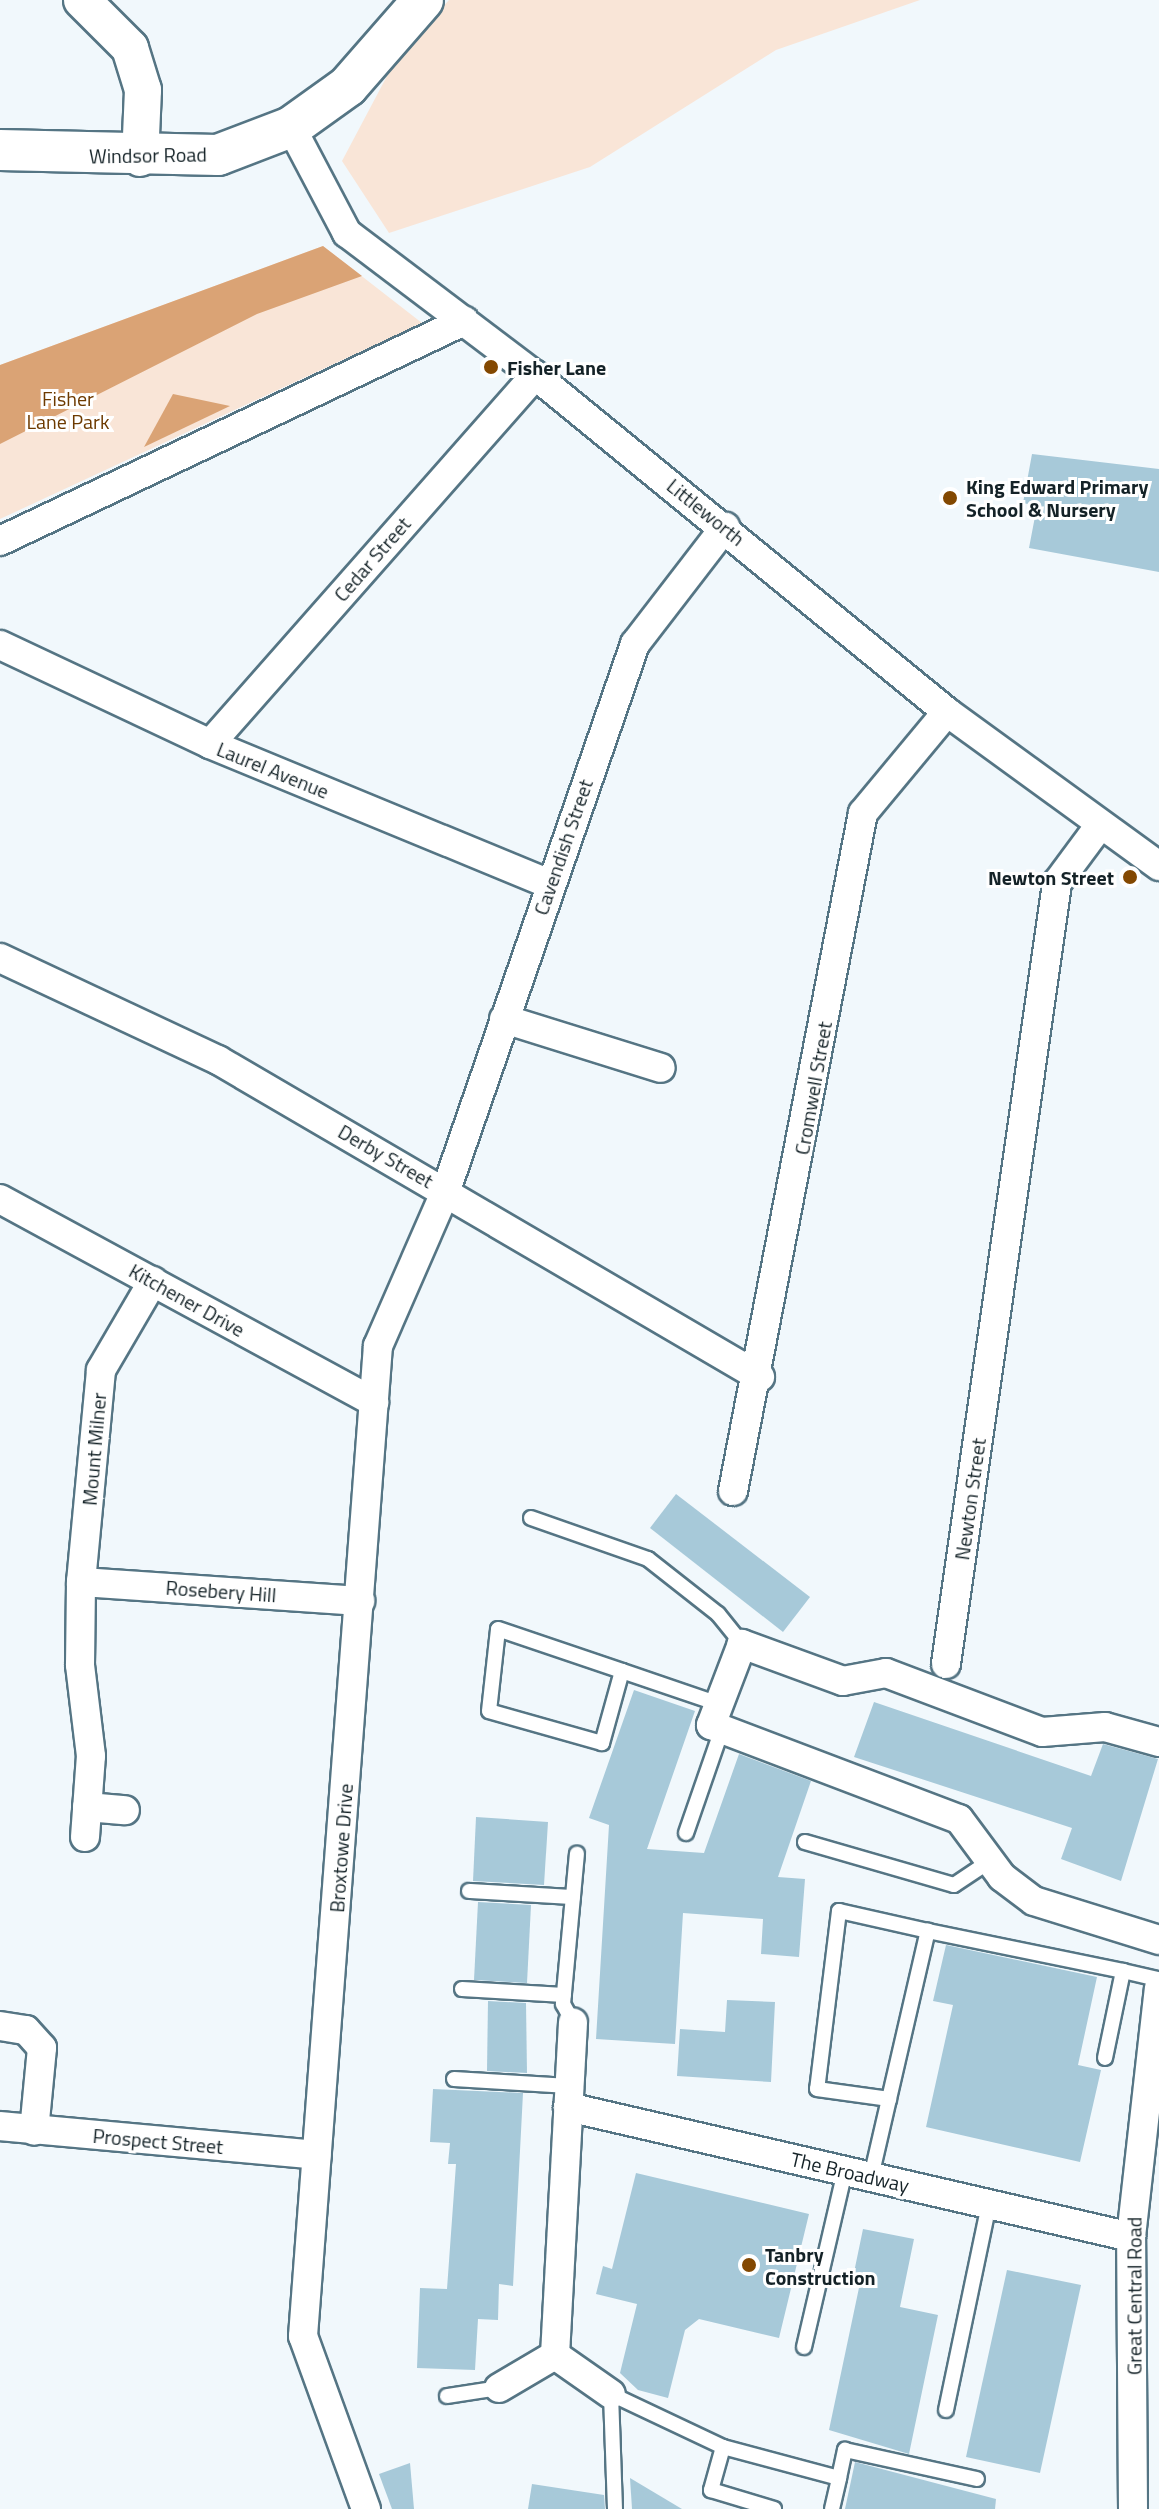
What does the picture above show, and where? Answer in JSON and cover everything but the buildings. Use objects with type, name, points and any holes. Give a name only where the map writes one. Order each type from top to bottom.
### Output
[{"type":"main road","name":"Windsor Road","points":[[0,150],[140,158],[218,155],[291,127],[348,86],[423,0]]},
{"type":"street","points":[[82,0],[130,48],[143,90],[140,158]]},
{"type":"street","name":"Littleworth","points":[[291,127],[347,233],[535,375],[725,527],[947,712],[1159,866]]},
{"type":"street","points":[[0,541],[464,321]]},
{"type":"street","name":"Cedar Street","points":[[210,744],[535,375]]},
{"type":"street","name":"Cavendish Street","points":[[446,1190],[635,644],[725,527]]},
{"type":"street","name":"Laurel Avenue","points":[[0,645],[210,744],[550,884]]},
{"type":"street","name":"Cromwell Street","points":[[733,1491],[760,1377],[863,813],[947,712]]},
{"type":"street","name":"Newton Street","points":[[946,1664],[1057,883],[1100,825]]},
{"type":"street","name":"Derby Street","points":[[0,958],[218,1060],[446,1190],[760,1377]]},
{"type":"street","points":[[504,1019],[661,1068]]},
{"type":"street","name":"Broxtowe Drive","points":[[366,2509],[303,2336],[378,1346],[446,1190]]},
{"type":"street","name":"Kitchener Drive","points":[[0,1199],[374,1402]]},
{"type":"street","name":"Mount Milner","points":[[85,1837],[87,1807],[81,1582],[101,1370],[153,1281]]},
{"type":"street","name":"Rosebery Hill","points":[[81,1582],[360,1601]]},
{"type":"street","points":[[1159,1742],[1105,1727],[1042,1732],[886,1673],[843,1681],[742,1644],[721,1716],[959,1819],[990,1861],[1034,1901],[1159,1940]]},
{"type":"street","points":[[87,1807],[125,1810]]},
{"type":"street","name":"Great Central Road","points":[[1133,2509],[1131,2237],[1159,1989]]},
{"type":"street","points":[[555,2355],[569,2096],[568,2008]]},
{"type":"street","points":[[0,2026],[26,2030],[42,2048],[34,2131]]},
{"type":"street","name":"The Broadway","points":[[569,2096],[858,2174],[1131,2237]]},
{"type":"street","name":"Prospect Street","points":[[0,2126],[317,2155]]},
{"type":"street","points":[[499,2388],[555,2355]]},
{"type":"street","points":[[555,2355],[611,2394]]},
{"type":"lane","points":[[531,1518],[648,1559],[718,1614],[742,1644]]},
{"type":"lane","points":[[622,1671],[602,1743],[489,1711],[498,1629],[622,1671],[721,1716],[686,1833]]},
{"type":"lane","points":[[805,1842],[954,1885],[990,1861]]},
{"type":"lane","points":[[462,1989],[568,2008],[577,1854]]},
{"type":"lane","points":[[469,1891],[573,1897]]},
{"type":"lane","points":[[889,2099],[817,2089],[839,1911],[1159,1979]]},
{"type":"lane","points":[[804,2347],[858,2174],[889,2099],[928,1931]]},
{"type":"lane","points":[[1105,2058],[1123,1971]]},
{"type":"lane","points":[[454,2079],[569,2096]]},
{"type":"lane","points":[[946,2410],[989,2204]]},
{"type":"lane","points":[[447,2396],[499,2388]]},
{"type":"lane","points":[[615,2509],[611,2394],[723,2447],[839,2478]]},
{"type":"lane","points":[[723,2447],[711,2490],[774,2509]]},
{"type":"lane","points":[[832,2509],[845,2450],[977,2479]]},
{"type":"green space","points":[[449,0],[920,0],[776,50],[590,167],[389,233],[342,161],[396,59]]},
{"type":"green space","name":"Fisher Lane Park","points":[[323,246],[422,323],[0,519],[0,365]]},
{"type":"shaded area","points":[[323,246],[362,276],[257,314],[0,444],[0,365]]},
{"type":"shaded area","points":[[173,394],[230,406],[144,447]]},
{"type":"place","name":"Fisher Lane","points":[[491,367]]},
{"type":"place","name":"King Edward Primary School & Nursery","points":[[950,498]]},
{"type":"place","name":"Newton Street","points":[[1130,877]]},
{"type":"place","name":"Tanbry Construction","points":[[749,2265]]}]
